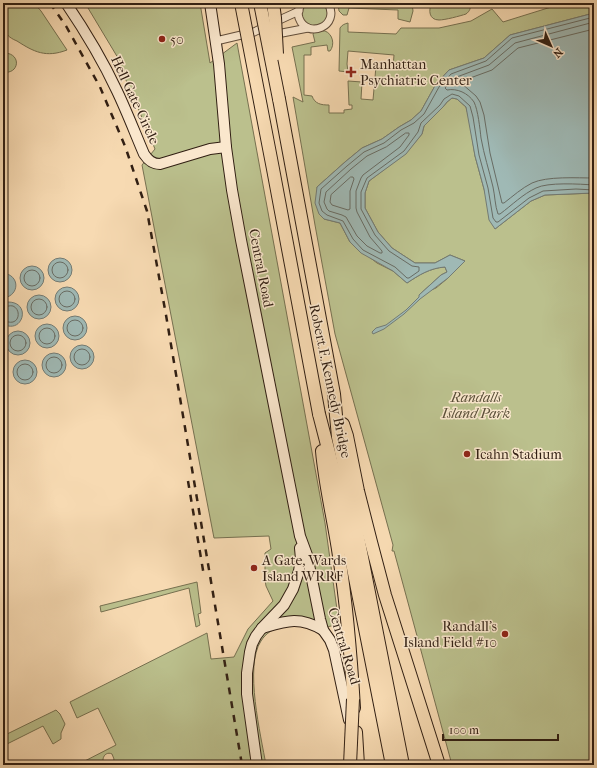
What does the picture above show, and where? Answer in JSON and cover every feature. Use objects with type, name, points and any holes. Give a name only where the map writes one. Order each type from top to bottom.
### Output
[{"type":"highway","name":"Robert F. Kennedy Bridge","points":[[241,3],[319,414],[334,472],[392,765]]},
{"type":"highway","name":"Robert F. Kennedy Bridge","points":[[260,3],[334,394],[338,437],[342,459],[403,765]]},
{"type":"highway","points":[[273,3],[279,99]]},
{"type":"highway","points":[[334,394],[347,436],[360,497],[385,595],[439,765]]},
{"type":"highway","points":[[319,414],[324,474],[336,534],[346,605],[358,765]]},
{"type":"highway","points":[[350,765],[353,699]]},
{"type":"street","name":"Hell Gate Circle","points":[[66,3],[106,68],[148,160],[153,163],[160,164],[210,149],[226,147]]},
{"type":"street","name":"Central Road","points":[[210,3],[221,78],[226,147],[232,190],[300,536],[301,559],[295,585],[284,605],[262,628],[252,644],[249,656],[247,702],[257,765]]},
{"type":"street","points":[[302,3],[299,9],[300,19],[302,24],[308,28]]},
{"type":"street","points":[[254,32],[277,34],[308,28],[317,29],[322,27],[329,20],[331,9],[328,3]]},
{"type":"street","points":[[216,41],[254,32],[299,11]]},
{"type":"street","name":"Central Road","points":[[300,536],[307,554],[313,590],[323,630],[330,640],[334,650],[358,765]]},
{"type":"street","points":[[262,628],[282,622],[294,621],[307,623],[323,630]]},
{"type":"green space","points":[[3,3],[34,3],[67,50],[53,54],[40,53],[10,37],[6,33],[3,25]]},
{"type":"green space","points":[[79,3],[85,3],[82,7]]},
{"type":"green space","points":[[85,3],[200,3],[210,63],[237,43],[325,523],[339,624],[315,630],[302,625],[294,624],[277,628],[269,632],[261,641],[256,652],[254,684],[255,702],[266,765],[110,765],[113,763],[114,759],[112,754],[109,753],[105,755],[103,759],[103,762],[107,765],[98,765],[94,762],[89,765],[77,765],[116,745],[98,708],[77,718],[70,702],[207,633],[211,659],[234,657],[248,629],[273,601],[266,586],[265,580],[265,553],[271,549],[269,536],[214,538],[142,165],[155,149],[128,84],[118,65],[118,58]]},
{"type":"green space","points":[[308,3],[325,3],[329,14],[324,22],[310,26],[303,21],[301,13]]},
{"type":"green space","points":[[338,3],[412,3],[413,11],[410,22],[398,19],[398,10],[349,8],[347,15],[343,15],[339,11]]},
{"type":"green space","points":[[432,3],[470,3],[470,8],[466,14],[449,19],[436,20],[430,14]]},
{"type":"green space","name":"Randalls Island Park","points":[[564,3],[594,3],[594,13],[510,35],[484,58],[449,70],[436,84],[421,111],[411,120],[382,139],[362,148],[317,187],[324,219],[340,223],[350,242],[377,263],[393,271],[407,283],[430,270],[445,267],[447,272],[441,275],[419,295],[436,288],[465,261],[450,255],[435,263],[415,263],[392,248],[378,232],[365,208],[365,193],[369,181],[406,153],[422,134],[424,126],[452,98],[457,99],[466,107],[475,156],[495,229],[531,201],[545,195],[594,193],[594,765],[452,765],[394,551],[392,551],[393,545],[335,334],[293,97],[303,102],[292,47],[315,42],[314,32],[328,32],[333,43],[330,51],[328,51],[327,45],[311,47],[311,55],[304,55],[304,95],[312,96],[319,104],[329,105],[329,113],[344,113],[344,110],[352,109],[352,105],[349,105],[348,81],[362,82],[361,99],[373,100],[376,66],[393,68],[394,55],[348,51],[348,72],[339,71],[340,28],[344,24],[348,23],[348,32],[396,34],[401,28],[439,28],[471,21],[492,9],[503,22]]},
{"type":"green space","points":[[3,54],[10,54],[16,60],[15,68],[8,72],[3,72]]},
{"type":"green space","points":[[197,582],[201,613],[198,614],[200,625],[196,627],[189,588],[101,612],[100,606]]},
{"type":"green space","points":[[56,710],[60,714],[65,724],[61,733],[61,739],[53,744],[43,726],[3,746],[3,736]]},
{"type":"water","points":[[594,13],[594,193],[545,195],[531,201],[495,229],[489,220],[484,189],[475,156],[466,107],[457,99],[452,98],[424,126],[422,134],[406,154],[369,181],[365,193],[365,208],[378,232],[392,248],[415,263],[435,263],[450,255],[465,261],[448,278],[420,299],[404,314],[384,329],[373,334],[372,332],[376,328],[386,325],[406,310],[419,297],[419,295],[441,275],[447,272],[445,267],[430,270],[407,283],[393,271],[361,253],[350,242],[340,223],[324,219],[319,214],[315,203],[317,187],[362,148],[382,139],[411,120],[421,111],[436,84],[449,70],[484,58],[510,35]]},
{"type":"water","points":[[60,258],[69,261],[72,270],[69,279],[60,282],[51,279],[48,270],[51,261]]},
{"type":"water","points":[[32,266],[41,269],[44,278],[41,287],[32,290],[23,287],[20,278],[23,269]]},
{"type":"water","points":[[3,273],[13,277],[16,285],[13,293],[4,298]]},
{"type":"water","points":[[67,287],[76,290],[79,299],[76,308],[67,311],[58,308],[55,299],[58,290]]},
{"type":"water","points":[[39,295],[48,298],[51,307],[48,316],[39,319],[30,316],[27,307],[30,298]]},
{"type":"water","points":[[8,302],[15,303],[20,307],[22,312],[20,322],[16,325],[10,326],[3,324],[3,305]]},
{"type":"water","points":[[75,316],[84,319],[87,328],[84,337],[75,340],[66,337],[63,328],[66,319]]},
{"type":"water","points":[[47,324],[56,327],[59,336],[56,345],[47,348],[38,345],[35,336],[38,327]]},
{"type":"water","points":[[18,331],[27,334],[30,343],[27,352],[18,355],[9,352],[6,343],[9,334]]},
{"type":"water","points":[[82,345],[91,348],[94,357],[91,366],[82,369],[73,366],[70,357],[73,348]]},
{"type":"water","points":[[54,353],[63,356],[66,365],[63,374],[54,377],[45,374],[42,365],[45,356]]},
{"type":"water","points":[[25,360],[34,363],[37,372],[34,381],[25,384],[16,381],[13,372],[16,363]]},
{"type":"railway","points":[[50,3],[66,26],[100,87],[125,146],[147,211],[242,765]]},
{"type":"railway","points":[[188,481],[204,576]]},
{"type":"place","name":"50","points":[[162,39]]},
{"type":"place","name":"Manhattan Psychiatric Center","points":[[351,72]]},
{"type":"place","name":"Icahn Stadium","points":[[467,454]]},
{"type":"place","name":"A Gate, Wards Island WRRF","points":[[254,568]]},
{"type":"place","name":"Randall's Island Field #10","points":[[505,634]]}]
